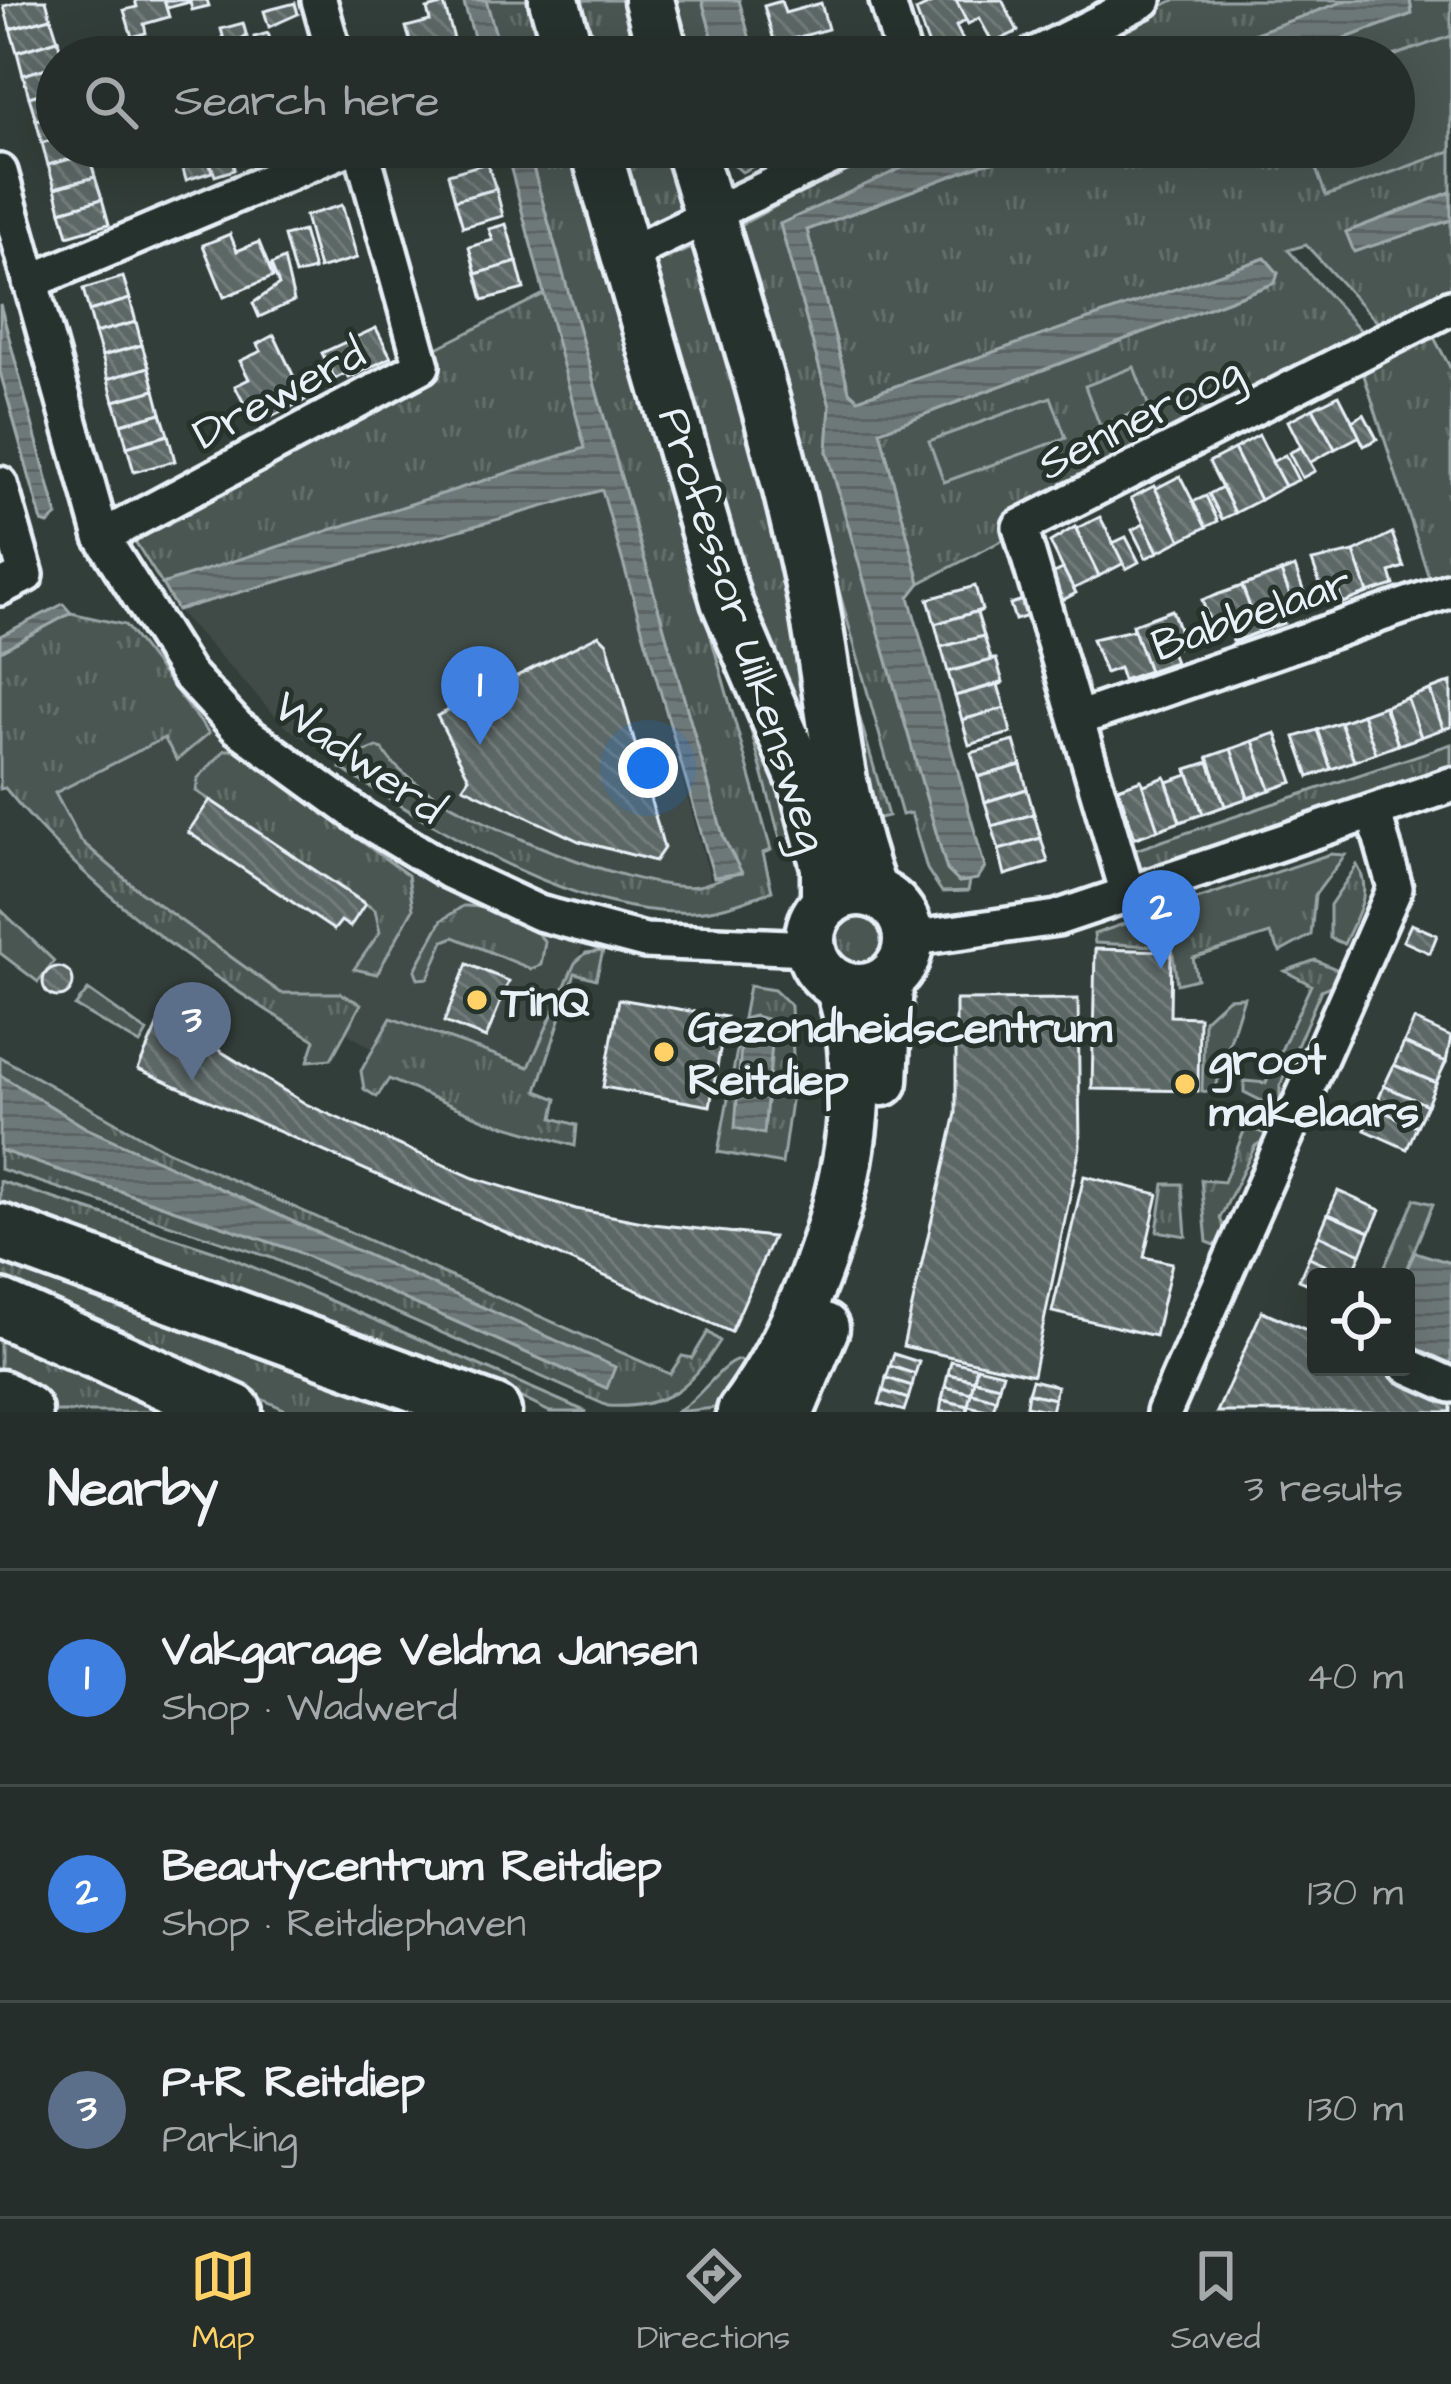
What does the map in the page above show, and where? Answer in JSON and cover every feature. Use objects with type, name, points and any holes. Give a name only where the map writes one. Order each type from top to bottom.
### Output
[{"type":"main road","points":[[0,1232],[493,1412]]},
{"type":"main road","points":[[0,1308],[234,1412]]},
{"type":"main road","points":[[0,1398],[24,1412]]},
{"type":"street","points":[[319,0],[329,36]]},
{"type":"street","points":[[554,0],[564,36]]},
{"type":"street","points":[[649,0],[658,36]]},
{"type":"street","points":[[887,0],[898,36]]},
{"type":"street","points":[[1072,36],[1144,0]]},
{"type":"street","points":[[30,282],[300,168]]},
{"type":"street","name":"Drewerd","points":[[102,536],[422,366],[367,168]]},
{"type":"street","name":"Professor Uilkensweg","points":[[602,168],[726,601],[804,784],[826,867],[825,946],[855,1041],[845,1167],[831,1224],[800,1305],[742,1412]]},
{"type":"street","name":"Professor Uilkensweg","points":[[696,168],[795,514],[835,745],[860,860],[873,893]]},
{"type":"street","points":[[627,255],[810,168]]},
{"type":"street","name":"Wadwerd","points":[[0,172],[102,536],[188,674],[237,727],[284,766],[449,871],[538,914],[629,938],[825,946]]},
{"type":"street","name":"Senneroog","points":[[1129,897],[1020,527],[1451,307]]},
{"type":"street","points":[[0,484],[26,575],[0,588]]},
{"type":"street","name":"Babbelaar","points":[[1080,718],[1451,590]]},
{"type":"street","points":[[789,1412],[824,1327],[869,1184],[898,960],[898,910],[873,893],[840,895],[825,946],[864,990],[898,960],[1129,897],[1451,785]]},
{"type":"street","points":[[1164,1412],[1395,888],[1374,813]]},
{"type":"street","points":[[1415,1369],[1451,1384]]},
{"type":"shaded area","points":[[463,0],[486,0],[496,36],[474,36]]},
{"type":"shaded area","points":[[702,0],[739,0],[749,36],[712,36]]},
{"type":"shaded area","points":[[1348,0],[1410,0],[1412,14],[1351,36],[1253,34]]},
{"type":"shaded area","points":[[511,168],[533,168],[724,839],[742,873],[714,877],[602,490],[177,610],[162,584],[585,448]]},
{"type":"shaded area","points":[[902,168],[972,168],[807,230],[849,391],[858,399],[1265,258],[1278,273],[1275,283],[880,431],[920,583],[909,597],[985,868],[977,879],[959,882],[947,870],[827,451],[830,406],[780,224]]},
{"type":"shaded area","points":[[1451,192],[1451,220],[1354,252],[1346,232]]},
{"type":"shaded area","points":[[0,304],[57,516],[48,524],[42,522],[0,372]]},
{"type":"shaded area","points":[[602,490],[715,896],[572,885],[434,825],[285,726],[177,610]]},
{"type":"shaded area","points":[[63,604],[71,613],[0,651],[0,636]]},
{"type":"shaded area","points":[[170,684],[235,750],[401,869],[475,905],[583,945],[525,1109],[388,1058],[281,993],[137,889],[80,840],[28,772]]},
{"type":"shaded area","points":[[754,1016],[774,1021],[764,1134],[735,1128],[743,1019]]},
{"type":"shaded area","points":[[0,1075],[86,1128],[615,1367],[607,1388],[293,1250],[0,1150]]},
{"type":"shaded area","points":[[1415,1252],[1451,1263],[1451,1366],[1415,1351],[1415,1268],[1407,1268]]},
{"type":"green space","points":[[486,0],[531,0],[541,36],[496,36]]},
{"type":"green space","points":[[565,0],[638,0],[648,36],[575,36]]},
{"type":"green space","points":[[674,0],[702,0],[712,36],[684,36]]},
{"type":"green space","points":[[1174,0],[1348,0],[1254,36],[1104,36]]},
{"type":"green space","points":[[1410,0],[1451,0],[1451,192],[1346,232],[1355,251],[1451,220],[1451,289],[1380,325],[1306,245],[1288,250],[1363,333],[1005,517],[1009,537],[920,583],[880,431],[1274,283],[1278,273],[1265,258],[858,399],[849,391],[807,230],[972,168],[1415,168],[1415,36],[1351,36],[1412,14]]},
{"type":"green space","points":[[1451,36],[1451,151],[1415,164],[1415,48]]},
{"type":"green space","points":[[533,168],[579,168],[771,850],[763,853],[772,891],[692,912],[647,910],[601,900],[508,865],[340,768],[342,761],[377,747],[383,749],[401,771],[478,819],[579,861],[668,885],[698,886],[741,873],[724,839]]},
{"type":"green space","points":[[614,168],[682,168],[685,215],[638,228]]},
{"type":"green space","points":[[848,168],[902,168],[780,224],[830,406],[827,452],[947,870],[959,882],[970,881],[968,891],[942,892],[927,869],[911,813],[902,815],[737,227]]},
{"type":"green space","points":[[1316,168],[1404,168],[1326,196]]},
{"type":"green space","points":[[692,248],[712,258],[780,498],[840,831],[788,726],[645,283],[654,263]]},
{"type":"green space","points":[[546,293],[586,448],[162,584],[131,535],[434,378],[429,352]]},
{"type":"green space","points":[[1430,330],[1451,369],[1451,577],[1431,584],[1361,366]]},
{"type":"green space","points":[[1134,367],[1149,407],[1100,426],[1085,386]]},
{"type":"green space","points":[[1051,397],[1066,438],[944,482],[929,441]]},
{"type":"green space","points":[[817,570],[888,816],[863,822]]},
{"type":"green space","points":[[718,607],[809,840],[783,850]]},
{"type":"green space","points":[[71,613],[125,625],[209,733],[177,760],[164,738],[55,793],[80,840],[137,889],[281,993],[340,993],[361,1004],[331,1059],[308,1061],[315,1040],[149,928],[74,863],[5,788],[0,789],[0,651]]},
{"type":"green space","points":[[1451,744],[1451,769],[1152,872],[1138,867],[1129,852]]},
{"type":"green space","points":[[225,750],[235,750],[408,875],[413,909],[377,974],[354,969],[380,932],[375,910],[196,791],[198,778]]},
{"type":"green space","points":[[1330,854],[1345,855],[1315,895],[1311,935],[1280,952],[1270,934],[1193,958],[1197,979],[1177,984],[1172,947],[1095,943],[1094,934]]},
{"type":"green space","points":[[1357,865],[1364,895],[1344,944],[1330,938],[1330,905]]},
{"type":"green space","points":[[463,906],[496,911],[529,927],[545,942],[541,965],[531,969],[454,937],[444,941],[428,978],[418,979],[415,970],[442,920]]},
{"type":"green space","points":[[0,909],[54,961],[38,982],[0,953]]},
{"type":"green space","points":[[859,909],[880,918],[889,939],[880,960],[859,969],[838,960],[829,939],[838,918]]},
{"type":"green space","points":[[603,951],[596,979],[575,973],[537,1091],[557,1099],[553,1118],[577,1125],[575,1146],[486,1120],[389,1079],[377,1097],[364,1089],[361,1071],[391,1018],[529,1067],[575,963],[586,953]]},
{"type":"green space","points":[[1315,960],[1343,972],[1339,982],[1321,990],[1280,1086],[1280,1110],[1244,1092],[1244,1081],[1266,1083],[1311,985],[1285,971]]},
{"type":"green space","points":[[749,986],[774,990],[791,1006],[794,1080],[782,1164],[718,1152]]},
{"type":"green space","points":[[88,990],[147,1032],[140,1044],[75,1006]]},
{"type":"green space","points":[[1244,997],[1214,1093],[1202,1091],[1204,1020],[1228,998]]},
{"type":"green space","points":[[0,1057],[165,1150],[670,1374],[682,1356],[692,1358],[708,1332],[720,1341],[698,1372],[674,1393],[645,1404],[608,1406],[272,1258],[0,1169],[0,1150],[293,1250],[606,1388],[615,1367],[86,1128],[0,1075]]},
{"type":"green space","points":[[1246,1126],[1270,1136],[1255,1146],[1220,1218],[1226,1233],[1220,1247],[1207,1242],[1201,1180],[1224,1182]]},
{"type":"green space","points":[[0,1181],[218,1252],[587,1412],[550,1412],[489,1382],[0,1224]]},
{"type":"green space","points":[[1164,1184],[1182,1184],[1186,1236],[1157,1231]]},
{"type":"green space","points":[[1415,1199],[1433,1204],[1407,1268],[1384,1268]]},
{"type":"green space","points":[[0,1243],[454,1412],[291,1412],[0,1283]]},
{"type":"green space","points":[[0,1327],[188,1412],[54,1412],[0,1382]]},
{"type":"green space","points":[[739,1360],[758,1368],[725,1407],[675,1412],[725,1368]]},
{"type":"building","points":[[46,0],[51,18],[10,29],[4,6]]},
{"type":"building","points":[[135,0],[164,0],[169,17],[144,24],[146,33],[132,36],[124,10],[137,7]]},
{"type":"building","points":[[164,0],[207,0],[209,6],[192,10],[190,2],[167,8]]},
{"type":"building","points":[[938,0],[956,0],[966,20],[956,26],[961,36],[925,36],[916,11]]},
{"type":"building","points":[[956,0],[1002,0],[1018,31],[989,36],[979,18],[968,24]]},
{"type":"building","points":[[781,1],[785,13],[821,3],[828,29],[803,36],[773,36],[764,6]]},
{"type":"building","points":[[295,3],[298,14],[269,27],[264,11]]},
{"type":"building","points":[[444,4],[453,36],[409,36],[406,27],[430,21],[427,9]]},
{"type":"building","points":[[51,18],[57,36],[36,36],[36,46],[17,52],[10,29]]},
{"type":"building","points":[[243,23],[247,36],[223,36],[221,29]]},
{"type":"building","points":[[36,46],[36,71],[23,75],[17,52]]},
{"type":"building","points":[[36,71],[36,95],[29,97],[23,75]]},
{"type":"building","points":[[49,168],[93,168],[95,177],[55,188]]},
{"type":"building","points":[[183,168],[211,168],[212,172],[186,180]]},
{"type":"building","points":[[212,168],[234,168],[234,170],[215,176]]},
{"type":"building","points":[[489,168],[496,189],[455,200],[448,174]]},
{"type":"building","points":[[95,177],[102,199],[61,211],[55,188]]},
{"type":"building","points":[[496,189],[503,216],[463,227],[455,200]]},
{"type":"building","points":[[102,199],[109,224],[68,236],[61,211]]},
{"type":"building","points":[[342,205],[357,258],[319,269],[305,216]]},
{"type":"building","points":[[506,224],[517,262],[476,274],[469,247],[493,240],[489,229]]},
{"type":"building","points":[[303,231],[314,270],[295,275],[284,236]]},
{"type":"building","points":[[230,234],[237,251],[259,242],[273,277],[224,297],[203,245]]},
{"type":"building","points":[[284,259],[294,301],[259,317],[253,303],[279,285],[271,265]]},
{"type":"building","points":[[517,262],[524,289],[483,300],[476,274]]},
{"type":"building","points":[[123,277],[130,299],[89,311],[83,289]]},
{"type":"building","points":[[130,299],[136,322],[95,333],[89,311]]},
{"type":"building","points":[[136,322],[142,345],[102,356],[95,333]]},
{"type":"building","points":[[376,328],[391,357],[349,378],[346,373],[335,379],[322,353]]},
{"type":"building","points":[[274,335],[305,400],[255,425],[235,386],[249,379],[240,361],[261,351],[257,344]]},
{"type":"building","points":[[142,345],[149,367],[108,379],[102,356]]},
{"type":"building","points":[[149,367],[155,390],[114,401],[108,379]]},
{"type":"building","points":[[155,390],[161,413],[121,424],[114,401]]},
{"type":"building","points":[[1339,395],[1360,436],[1335,449],[1313,408]]},
{"type":"building","points":[[1313,408],[1335,449],[1309,463],[1288,421]]},
{"type":"building","points":[[161,413],[168,435],[127,447],[121,424]]},
{"type":"building","points":[[1364,414],[1377,439],[1364,446],[1352,421]]},
{"type":"building","points":[[168,435],[175,461],[134,472],[127,447]]},
{"type":"building","points":[[1259,435],[1285,486],[1260,500],[1234,449]]},
{"type":"building","points":[[1301,447],[1315,471],[1302,478],[1289,453]]},
{"type":"building","points":[[1234,449],[1260,500],[1235,513],[1209,462]]},
{"type":"building","points":[[1285,455],[1298,480],[1285,486],[1272,462]]},
{"type":"building","points":[[1180,476],[1206,527],[1181,540],[1155,489]]},
{"type":"building","points":[[1154,486],[1181,540],[1158,552],[1131,498]]},
{"type":"building","points":[[1222,487],[1235,513],[1222,519],[1209,494]]},
{"type":"building","points":[[1206,496],[1218,521],[1206,527],[1193,502]]},
{"type":"building","points":[[1100,517],[1124,563],[1099,576],[1076,529]]},
{"type":"building","points":[[1144,524],[1158,552],[1146,558],[1132,530]]},
{"type":"building","points":[[1075,527],[1099,576],[1073,589],[1050,542]]},
{"type":"building","points":[[1392,533],[1404,567],[1390,572],[1394,585],[1368,593],[1354,552]]},
{"type":"building","points":[[1126,537],[1139,562],[1126,569],[1113,543]]},
{"type":"building","points":[[1354,552],[1368,593],[1343,603],[1338,590],[1324,595],[1312,561]]},
{"type":"building","points":[[1295,567],[1307,601],[1294,606],[1281,572]]},
{"type":"building","points":[[1063,569],[1076,593],[1063,600],[1050,575]]},
{"type":"building","points":[[1281,572],[1294,606],[1280,611],[1284,623],[1259,632],[1242,586]]},
{"type":"building","points":[[975,586],[982,610],[935,624],[928,599]]},
{"type":"building","points":[[1242,586],[1259,632],[1233,642],[1229,629],[1214,634],[1202,600]]},
{"type":"building","points":[[1026,599],[1031,615],[1015,620],[1010,604]]},
{"type":"building","points":[[982,610],[977,613],[984,636],[941,647],[935,624]]},
{"type":"building","points":[[1172,610],[1185,645],[1170,650],[1175,662],[1149,671],[1132,625]]},
{"type":"building","points":[[1132,625],[1149,671],[1123,680],[1119,668],[1105,673],[1092,639],[1133,630]]},
{"type":"building","points":[[599,635],[607,643],[664,848],[655,861],[579,841],[463,787],[469,778],[437,716]]},
{"type":"building","points":[[984,636],[991,659],[996,659],[948,672],[941,647]]},
{"type":"building","points":[[996,659],[1003,682],[955,696],[948,672]]},
{"type":"building","points":[[1451,682],[1451,727],[1443,729],[1430,690]]},
{"type":"building","points":[[1003,683],[998,685],[1005,708],[962,720],[955,696]]},
{"type":"building","points":[[1430,690],[1443,729],[1421,737],[1407,698]]},
{"type":"building","points":[[1407,698],[1421,737],[1398,745],[1385,706]]},
{"type":"building","points":[[1384,706],[1398,745],[1376,753],[1362,714]]},
{"type":"building","points":[[1005,708],[1011,733],[969,745],[962,720]]},
{"type":"building","points":[[1362,714],[1376,753],[1354,761],[1340,722]]},
{"type":"building","points":[[1340,722],[1354,761],[1331,769],[1317,730]]},
{"type":"building","points":[[1317,730],[1331,769],[1309,777],[1295,737]]},
{"type":"building","points":[[1276,733],[1293,782],[1270,790],[1253,741]]},
{"type":"building","points":[[1014,741],[1021,765],[978,777],[971,753]]},
{"type":"building","points":[[1253,741],[1270,790],[1248,798],[1231,749]]},
{"type":"building","points":[[1231,749],[1248,798],[1225,806],[1208,757]]},
{"type":"building","points":[[1209,762],[1225,806],[1203,814],[1187,769]]},
{"type":"building","points":[[1021,765],[1027,789],[985,802],[978,777]]},
{"type":"building","points":[[1187,769],[1203,814],[1180,822],[1165,777],[1168,782],[1188,775]]},
{"type":"building","points":[[1165,777],[1180,822],[1158,830],[1141,780],[1144,785]]},
{"type":"building","points":[[1141,780],[1158,830],[1135,838],[1118,788]]},
{"type":"building","points":[[1027,789],[1034,814],[992,826],[985,802]]},
{"type":"building","points":[[210,800],[365,904],[350,927],[341,921],[334,930],[188,832]]},
{"type":"building","points":[[1034,814],[1041,838],[999,850],[992,826]]},
{"type":"building","points":[[1041,838],[1048,862],[1005,875],[999,850]]},
{"type":"building","points":[[1411,924],[1437,935],[1430,953],[1403,941]]},
{"type":"building","points":[[1095,949],[1171,951],[1170,1016],[1199,1017],[1198,1091],[1092,1089]]},
{"type":"building","points":[[467,964],[509,981],[486,1038],[444,1022]]},
{"type":"building","points":[[58,967],[69,971],[73,982],[69,993],[58,997],[47,993],[43,982],[47,971]]},
{"type":"building","name":"Gezondheidscentrum Reitdiep","points":[[619,999],[726,1017],[710,1106],[603,1087]]},
{"type":"building","points":[[1078,999],[1080,1147],[1033,1375],[903,1346],[956,1113],[956,1000]]},
{"type":"building","points":[[162,1015],[306,1104],[474,1178],[576,1209],[653,1224],[773,1237],[731,1332],[138,1069]]},
{"type":"building","points":[[1414,1020],[1451,1037],[1446,1062],[1404,1043]]},
{"type":"building","points":[[1404,1043],[1446,1062],[1436,1083],[1394,1065]]},
{"type":"building","points":[[1394,1065],[1436,1083],[1427,1105],[1384,1086]]},
{"type":"building","points":[[1384,1086],[1427,1105],[1417,1126],[1375,1108]]},
{"type":"building","points":[[1375,1108],[1417,1126],[1407,1149],[1365,1130]]},
{"type":"building","points":[[1084,1176],[1158,1194],[1144,1257],[1172,1263],[1155,1336],[1052,1312]]},
{"type":"building","points":[[1338,1191],[1380,1210],[1370,1232],[1328,1214]]},
{"type":"building","points":[[1328,1214],[1370,1232],[1361,1254],[1319,1235]]},
{"type":"building","points":[[1319,1235],[1361,1254],[1355,1268],[1333,1268],[1309,1257]]},
{"type":"building","points":[[1309,1257],[1333,1268],[1307,1268],[1307,1283],[1299,1280]]},
{"type":"building","points":[[1262,1311],[1307,1330],[1307,1376],[1410,1376],[1451,1394],[1451,1412],[1217,1412]]},
{"type":"building","points":[[894,1354],[919,1362],[915,1374],[890,1366]]},
{"type":"building","points":[[951,1361],[977,1367],[974,1380],[948,1374]]},
{"type":"building","points":[[890,1366],[915,1374],[912,1386],[886,1378]]},
{"type":"building","points":[[977,1367],[1003,1373],[999,1386],[974,1380]]},
{"type":"building","points":[[948,1374],[974,1380],[971,1393],[945,1387]]},
{"type":"building","points":[[886,1378],[912,1386],[908,1399],[883,1391]]},
{"type":"building","points":[[974,1380],[999,1386],[996,1399],[971,1393]]},
{"type":"building","points":[[1032,1380],[1057,1386],[1054,1399],[1028,1393]]},
{"type":"building","points":[[945,1387],[971,1393],[968,1406],[942,1400]]},
{"type":"building","points":[[883,1391],[908,1399],[904,1411],[879,1404]]},
{"type":"building","points":[[971,1393],[996,1399],[993,1411],[968,1406]]},
{"type":"building","points":[[1028,1393],[1054,1399],[1051,1411],[1026,1406]]},
{"type":"building","points":[[942,1400],[968,1406],[967,1412],[940,1412]]},
{"type":"place","name":"Vakgarage Veldma Jansen","points":[[480,745]]},
{"type":"place","name":"Beautycentrum Reitdiep","points":[[1161,969]]},
{"type":"place","name":"TinQ","points":[[477,1000]]},
{"type":"place","name":"Gezondheidscentrum Reitdiep","points":[[664,1052]]},
{"type":"place","name":"P+R Reitdiep","points":[[192,1081]]},
{"type":"place","name":"groot makelaars","points":[[1185,1084]]}]
